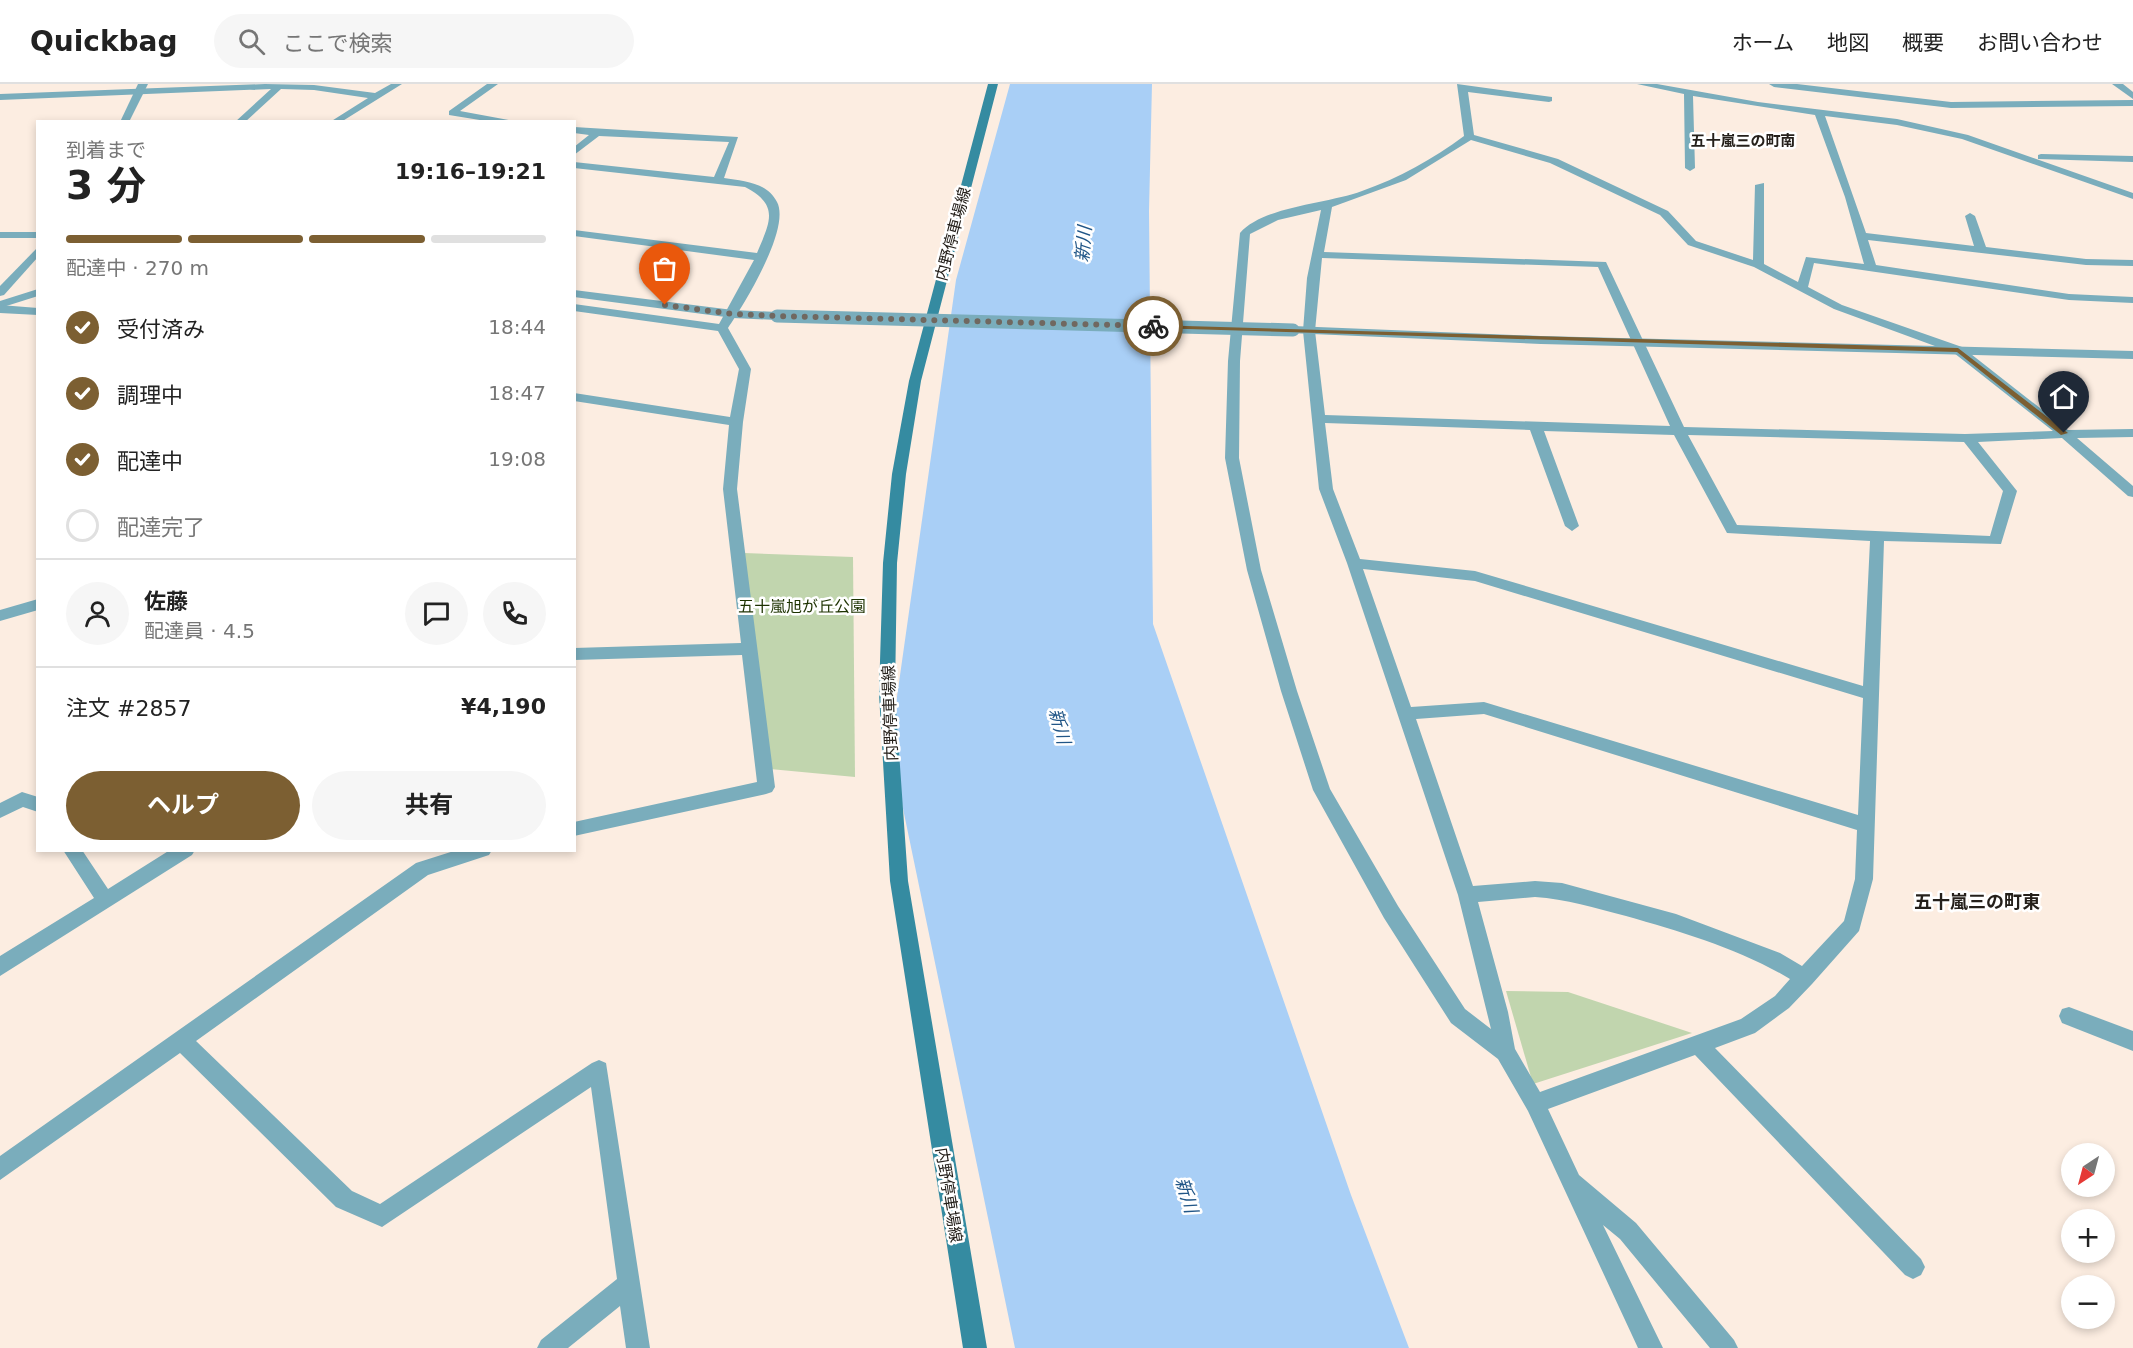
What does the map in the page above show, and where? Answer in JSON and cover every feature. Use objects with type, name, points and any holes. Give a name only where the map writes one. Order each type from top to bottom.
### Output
[{"type":"main road","name":"内野停車場線","points":[[975,1348],[899,881],[887,694],[890,563],[900,474],[913,393],[993,84]]},
{"type":"street","points":[[7,84],[0,95],[53,98],[142,87],[310,85],[374,96]]},
{"type":"street","points":[[337,120],[397,84]]},
{"type":"street","points":[[493,84],[452,112],[503,120]]},
{"type":"street","points":[[1642,84],[1689,93],[1897,122],[1965,137],[2028,157],[2133,196]]},
{"type":"street","points":[[1774,84],[1951,105],[2133,103]]},
{"type":"street","points":[[2117,84],[2133,96]]},
{"type":"street","points":[[241,120],[280,86]]},
{"type":"street","points":[[1469,137],[1463,86],[1549,99]]},
{"type":"street","points":[[125,120],[142,87]]},
{"type":"street","points":[[1689,93],[1687,104],[1690,168]]},
{"type":"street","points":[[1820,112],[1863,236],[1870,268]]},
{"type":"street","points":[[576,130],[735,139],[718,181]]},
{"type":"street","points":[[576,150],[597,133]]},
{"type":"street","points":[[1469,137],[1444,156],[1388,185],[1327,206],[1273,219],[1253,226],[1245,233],[1232,413],[1233,458],[1238,496],[1264,603],[1289,692],[1322,790],[1391,912],[1458,1016],[1505,1052]]},
{"type":"street","points":[[1469,137],[1554,161],[1664,213],[1692,243],[1758,265],[1839,307],[1958,350],[2064,433],[2133,493]]},
{"type":"street","points":[[2028,157],[2133,159]]},
{"type":"street","points":[[576,165],[747,184],[769,196],[774,209],[773,225],[733,314],[722,328]]},
{"type":"street","points":[[1758,265],[1760,185]]},
{"type":"street","points":[[1327,206],[1313,278],[1309,331],[1326,489],[1354,563],[1467,895],[1498,1012],[1505,1052],[1535,1104],[1570,1183],[1652,1348]]},
{"type":"street","points":[[1970,216],[1981,249]]},
{"type":"street","points":[[576,233],[760,256]]},
{"type":"street","points":[[0,235],[36,235]]},
{"type":"street","points":[[1863,236],[2086,262],[2133,263]]},
{"type":"street","points":[[0,293],[36,252]]},
{"type":"street","points":[[1319,255],[1602,264],[1640,342],[1678,429],[1732,530],[1996,541],[2010,491],[1968,438]]},
{"type":"street","points":[[1802,288],[1810,259],[2069,297],[2133,300]]},
{"type":"street","points":[[576,293],[733,314],[777,316],[2133,355]]},
{"type":"street","points":[[0,307],[36,312]]},
{"type":"street","points":[[576,307],[722,328]]},
{"type":"street","points":[[576,829],[766,787],[730,489],[736,422],[745,369],[722,328]]},
{"type":"street","points":[[576,397],[736,422]]},
{"type":"street","points":[[1317,419],[1536,428],[1678,429],[1968,438],[2064,433],[2133,433]]},
{"type":"street","points":[[1536,428],[1572,526]]},
{"type":"street","points":[[1535,1104],[1748,1026],[1782,1002],[1852,925],[1864,879],[1869,694],[1877,536]]},
{"type":"street","points":[[1354,563],[1475,576],[1869,694]]},
{"type":"street","points":[[0,616],[36,605]]},
{"type":"street","points":[[576,654],[748,649]]},
{"type":"street","points":[[1404,714],[1484,708],[1866,825]]},
{"type":"street","points":[[0,811],[22,799],[36,804]]},
{"type":"street","points":[[73,852],[106,901]]},
{"type":"street","points":[[0,967],[183,852]]},
{"type":"street","points":[[0,1169],[422,869],[477,852]]},
{"type":"street","points":[[1467,895],[1536,889],[1562,891],[1676,922],[1773,959],[1804,978]]},
{"type":"street","points":[[2069,1016],[2133,1041]]},
{"type":"street","points":[[181,1040],[344,1199],[382,1216],[599,1070],[638,1348]]},
{"type":"street","points":[[1699,1045],[1912,1267]]},
{"type":"street","points":[[1570,1183],[1628,1231],[1726,1348]]},
{"type":"street","points":[[549,1348],[628,1285]]},
{"type":"lane","points":[[0,307],[36,293]]},
{"type":"green space","name":"五十嵐旭が丘公園","points":[[744,553],[853,557],[855,777],[770,769]]},
{"type":"green space","points":[[1506,991],[1568,992],[1692,1033],[1533,1084]]},
{"type":"water","name":"新川","points":[[1010,84],[1152,84],[1149,211],[1153,624],[1351,1195],[1409,1348],[1015,1348],[890,746],[956,280]]},
{"type":"way so far","points":[[665,305],[733,314],[777,316],[1153,326]]},
{"type":"district","name":"五十嵐三の町南","points":[[1743,141]]},
{"type":"district","name":"五十嵐三の町東","points":[[1977,901]]},
{"type":"route","points":[[1153,326],[1541,340],[1958,350],[2064,433]]}]
